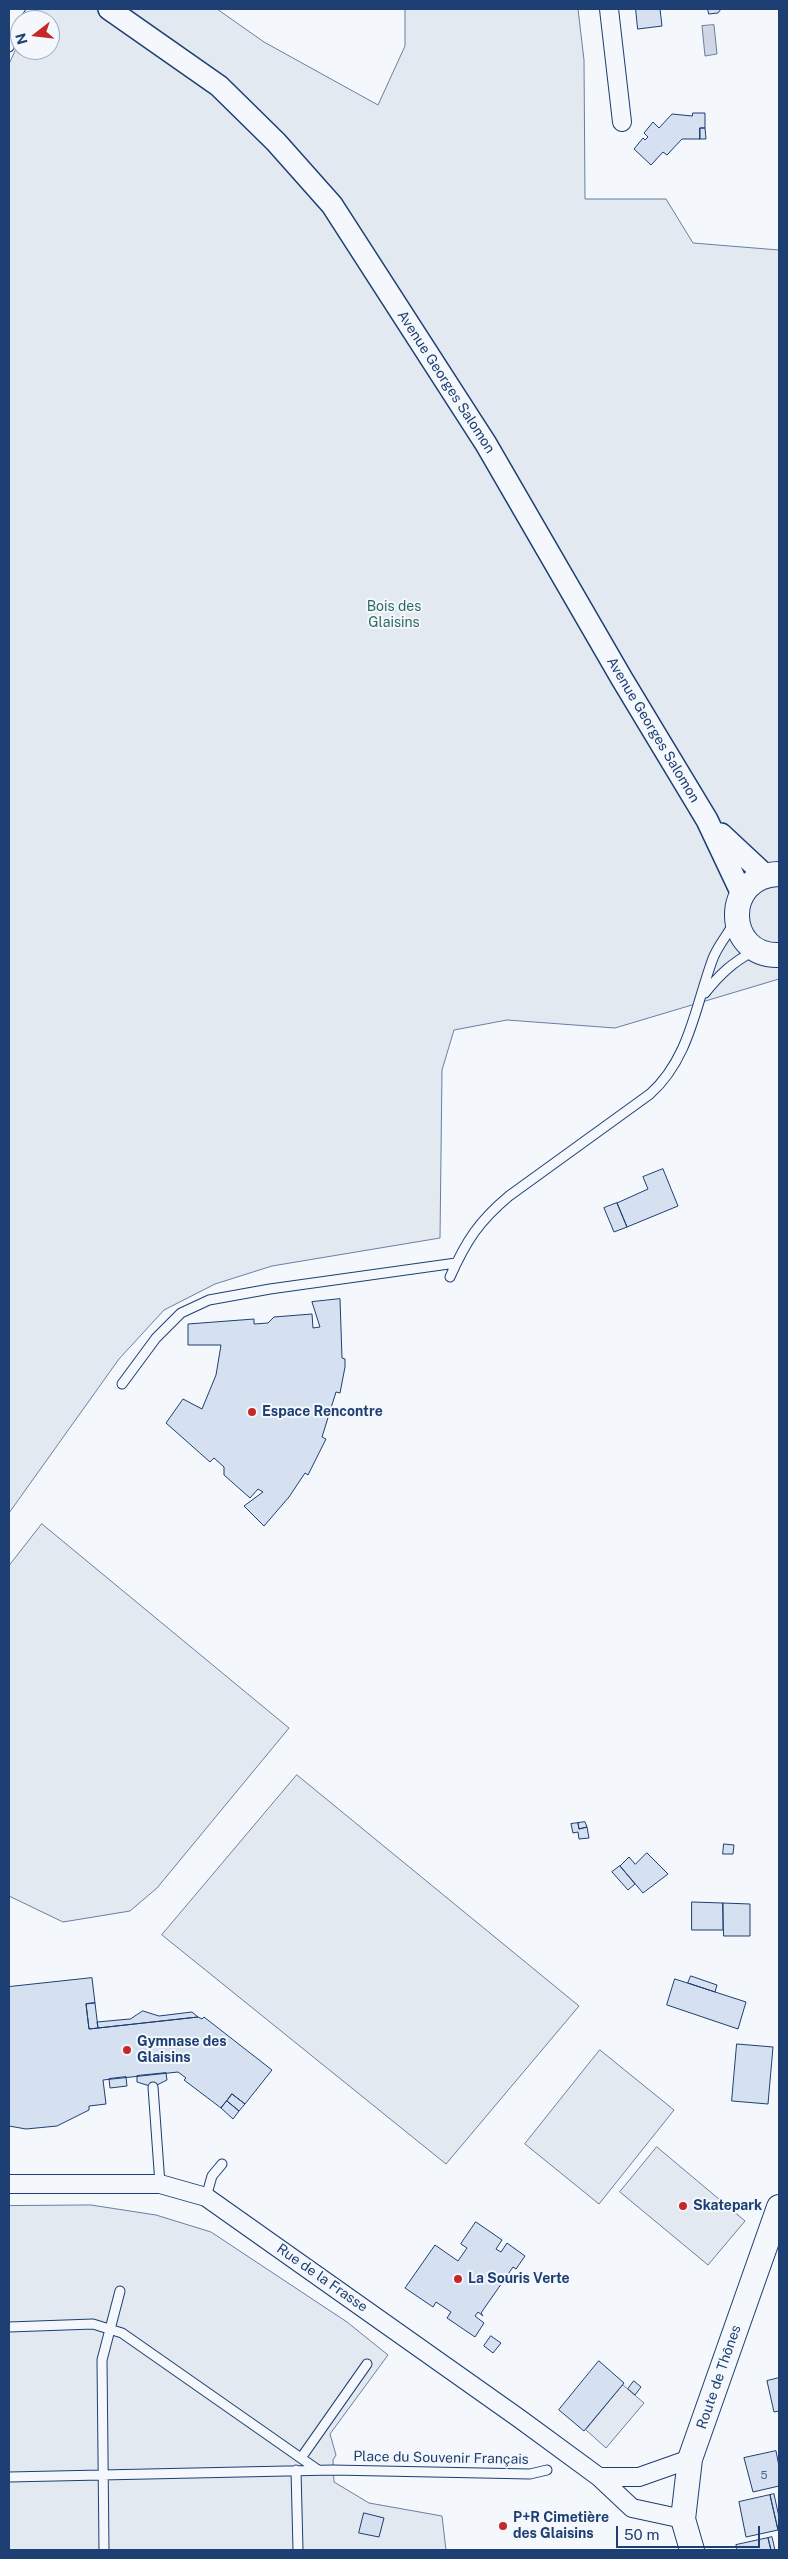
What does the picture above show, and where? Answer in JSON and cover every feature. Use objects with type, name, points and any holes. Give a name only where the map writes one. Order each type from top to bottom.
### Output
[{"type":"main road","points":[[771,959],[742,936],[739,905],[748,886],[773,875]]},
{"type":"main road","name":"Route de Thônes","points":[[692,2550],[683,2519],[690,2460],[779,2207]]},
{"type":"street","name":"Avenue Georges Salomon","points":[[109,9],[219,86],[276,142],[332,205],[486,444],[622,679],[707,820],[739,905]]},
{"type":"street","points":[[609,9],[622,122]]},
{"type":"street","name":"Avenue Georges Salomon","points":[[707,820],[773,875]]},
{"type":"street","name":"Rue de la Frasse","points":[[9,2184],[160,2184],[206,2197],[599,2477],[632,2508],[683,2519]]},
{"type":"street","points":[[599,2477],[639,2477],[690,2460]]},
{"type":"lane","points":[[450,1277],[472,1232],[490,1212],[660,1085],[681,1055],[702,997],[712,959],[739,905]]},
{"type":"lane","points":[[702,997],[720,974],[738,959],[771,959]]},
{"type":"lane","points":[[122,1384],[156,1338],[181,1313],[209,1300],[270,1289],[456,1263]]},
{"type":"lane","points":[[153,2087],[160,2184]]},
{"type":"lane","points":[[206,2197],[212,2176],[222,2164]]},
{"type":"lane","points":[[104,2550],[102,2360],[120,2291]]},
{"type":"lane","points":[[9,2326],[93,2324],[122,2333],[318,2470]]},
{"type":"lane","points":[[301,2458],[367,2364]]},
{"type":"lane","points":[[296,2470],[298,2550]]},
{"type":"lane","name":"Place du Souvenir Français","points":[[9,2477],[296,2470],[530,2474],[547,2470]]},
{"type":"green space","name":"Bois des Glaisins","points":[[217,9],[264,42],[378,105],[405,46],[405,9],[578,9],[584,60],[585,199],[666,199],[693,243],[779,250],[779,979],[615,1028],[507,1020],[454,1030],[442,1070],[440,1238],[272,1266],[215,1284],[164,1310],[119,1359],[9,1513],[9,64],[11,60],[60,60],[60,10],[35,10]]},
{"type":"green space","points":[[42,1524],[289,1728],[157,1888],[130,1911],[63,1922],[9,1896],[9,1566]]},
{"type":"green space","points":[[297,1775],[579,2006],[446,2164],[162,1935]]},
{"type":"green space","points":[[600,2050],[674,2110],[599,2204],[525,2144]]},
{"type":"green space","name":"Skatepark","points":[[657,2147],[745,2221],[708,2265],[620,2192]]},
{"type":"green space","points":[[91,2205],[156,2215],[211,2232],[347,2322],[388,2355],[330,2434],[336,2455],[333,2460],[334,2482],[369,2503],[442,2516],[446,2550],[9,2550],[9,2206]]},
{"type":"green space","points":[[623,2385],[644,2403],[606,2448],[586,2430]]},
{"type":"shaded area","points":[[714,25],[717,54],[705,56],[702,26]]},
{"type":"building","points":[[636,9],[660,9],[662,26],[638,29]]},
{"type":"building","points":[[708,9],[721,9],[718,13],[709,14]]},
{"type":"building","points":[[693,113],[705,113],[705,128],[700,128],[700,139],[682,139],[667,155],[663,152],[651,165],[634,149],[643,138],[645,140],[648,137],[644,133],[653,122],[659,128],[672,114],[692,116]]},
{"type":"building","points":[[700,128],[705,128],[706,139],[700,139]]},
{"type":"building","points":[[663,1169],[678,1206],[627,1227],[617,1203],[648,1189],[643,1177]]},
{"type":"building","points":[[617,1203],[627,1227],[614,1232],[604,1208]]},
{"type":"building","name":"Espace Rencontre","points":[[340,1299],[342,1358],[345,1359],[345,1367],[340,1393],[336,1392],[322,1437],[326,1439],[308,1475],[305,1473],[289,1497],[264,1526],[244,1506],[263,1492],[258,1489],[250,1498],[224,1475],[224,1467],[214,1458],[210,1462],[166,1423],[183,1399],[202,1409],[216,1375],[221,1345],[188,1345],[188,1324],[254,1319],[254,1324],[268,1323],[274,1317],[312,1314],[313,1328],[320,1327],[312,1302]]},
{"type":"building","points":[[585,1822],[587,1827],[579,1829],[578,1823]]},
{"type":"building","points":[[578,1823],[579,1829],[587,1827],[589,1838],[579,1839],[578,1832],[573,1833],[571,1824]]},
{"type":"building","points":[[724,1844],[734,1845],[733,1854],[723,1854]]},
{"type":"building","points":[[647,1853],[668,1874],[643,1893],[620,1866],[629,1857],[635,1864]]},
{"type":"building","points":[[620,1866],[635,1884],[628,1890],[612,1872]]},
{"type":"building","points":[[692,1902],[723,1903],[723,1930],[692,1930]]},
{"type":"building","points":[[723,1903],[750,1904],[750,1936],[724,1936]]},
{"type":"building","points":[[691,1976],[717,1985],[715,1992],[688,1983]]},
{"type":"building","name":"Gymnase des Glaisins","points":[[92,1978],[95,2003],[86,2004],[89,2029],[198,2017],[202,2019],[204,2017],[272,2070],[245,2104],[232,2094],[221,2108],[184,2080],[186,2078],[178,2072],[103,2080],[106,2104],[89,2106],[89,2110],[57,2126],[26,2129],[9,2126],[9,1987]]},
{"type":"building","points":[[675,1979],[746,2002],[738,2029],[667,2005]]},
{"type":"building","points":[[95,2003],[98,2028],[89,2029],[86,2004]]},
{"type":"building","points":[[143,2011],[159,2016],[192,2012],[198,2017],[98,2028],[97,2022],[130,2019]]},
{"type":"building","points":[[737,2044],[773,2047],[768,2104],[732,2101]]},
{"type":"building","points":[[166,2073],[167,2080],[153,2087],[137,2082],[137,2076]]},
{"type":"building","points":[[126,2077],[127,2086],[110,2088],[109,2079]]},
{"type":"building","points":[[232,2094],[245,2104],[239,2111],[227,2101]]},
{"type":"building","points":[[227,2101],[239,2111],[233,2119],[221,2108]]},
{"type":"building","name":"La Souris Verte","points":[[476,2222],[502,2240],[496,2249],[501,2252],[507,2243],[525,2256],[516,2269],[513,2267],[481,2313],[483,2316],[478,2312],[475,2316],[484,2323],[475,2337],[447,2318],[451,2312],[436,2302],[433,2307],[405,2288],[435,2245],[458,2261],[467,2248],[461,2244]]},
{"type":"building","points":[[491,2336],[501,2343],[493,2353],[484,2346]]},
{"type":"building","points":[[599,2361],[624,2383],[584,2431],[559,2410]]},
{"type":"building","points":[[779,2378],[779,2411],[774,2412],[767,2381]]},
{"type":"building","points":[[634,2381],[641,2387],[635,2395],[628,2389]]},
{"type":"building","points":[[776,2451],[779,2466],[779,2486],[753,2492],[744,2458]]},
{"type":"building","points":[[774,2494],[779,2517],[778,2530],[770,2495]]},
{"type":"building","points":[[770,2495],[778,2530],[746,2537],[739,2502]]},
{"type":"building","points":[[364,2513],[384,2518],[379,2537],[359,2533]]},
{"type":"building","points":[[772,2537],[775,2550],[771,2550],[768,2538]]},
{"type":"building","points":[[768,2538],[771,2550],[737,2550],[736,2545]]},
{"type":"place","name":"Espace Rencontre","points":[[252,1412]]},
{"type":"place","name":"Gymnase des Glaisins","points":[[127,2050]]},
{"type":"place","name":"Skatepark","points":[[683,2206]]},
{"type":"place","name":"La Souris Verte","points":[[458,2279]]},
{"type":"place","name":"P+R Cimetière des Glaisins","points":[[503,2526]]}]
